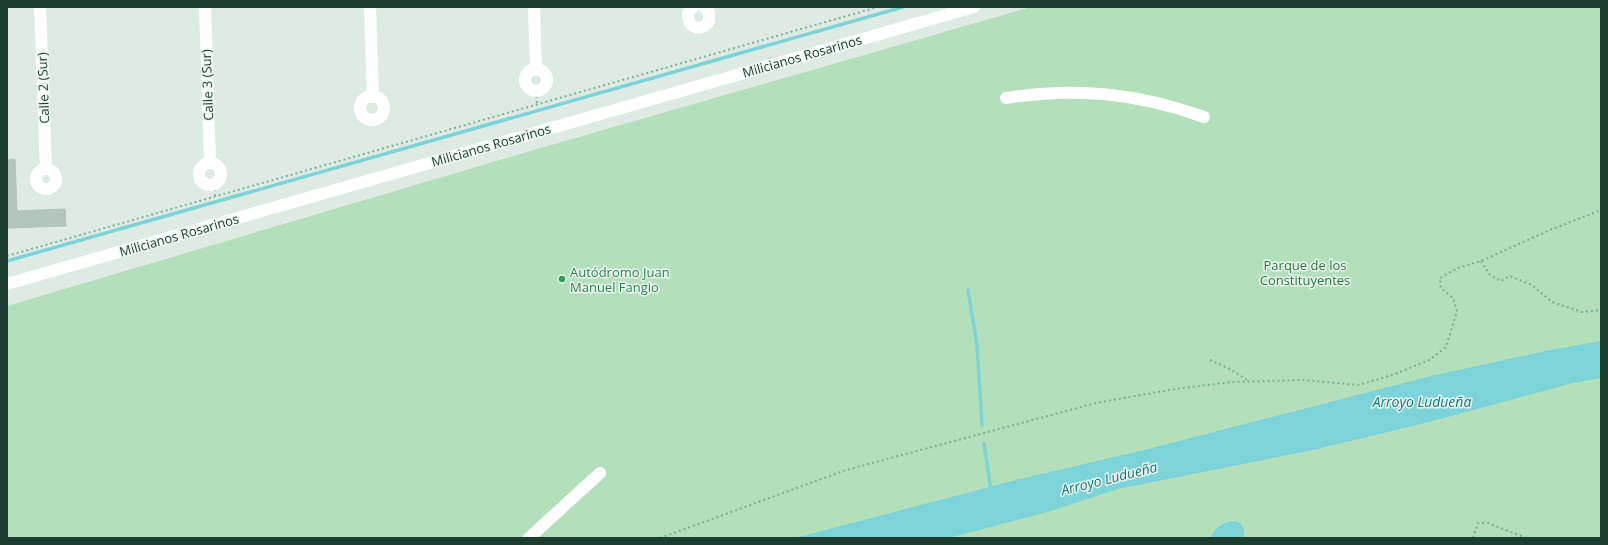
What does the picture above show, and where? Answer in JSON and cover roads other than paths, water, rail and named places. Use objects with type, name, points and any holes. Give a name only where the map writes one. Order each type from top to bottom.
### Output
[{"type":"street","name":"Calle 2 (Sur)","points":[[40,7],[46,169]]},
{"type":"street","name":"Calle 3 (Sur)","points":[[205,7],[210,163],[214,164],[220,170],[220,178],[214,184]]},
{"type":"street","points":[[370,7],[373,97]]},
{"type":"street","points":[[534,7],[536,70],[544,72],[547,80],[544,88],[536,91]]},
{"type":"street","points":[[693,7],[688,13],[688,22],[699,28],[704,27],[710,21],[709,12],[704,7]]},
{"type":"street","name":"Milicianos Rosarinos","points":[[7,284],[968,8]]},
{"type":"street","points":[[1006,98],[1058,92],[1118,95],[1162,103],[1204,117]]},
{"type":"street","points":[[529,538],[600,473]]},
{"type":"water","name":"Arroyo Ludueña","points":[[1601,341],[1601,378],[1573,383],[1429,422],[1313,450],[1118,489],[1051,511],[949,538],[795,538],[1016,480],[1144,450],[1431,376],[1550,350]]},
{"type":"water","points":[[1235,521],[1240,523],[1244,529],[1244,538],[1210,538],[1220,526]]},
{"type":"waterway","points":[[7,261],[903,7]]},
{"type":"waterway","points":[[968,290],[977,345],[982,425]]},
{"type":"waterway","points":[[984,443],[991,491]]},
{"type":"place","name":"Autódromo Juan Manuel Fangio","points":[[562,279]]},
{"type":"park label","name":"Parque de los Constituyentes","points":[[1305,272]]}]
